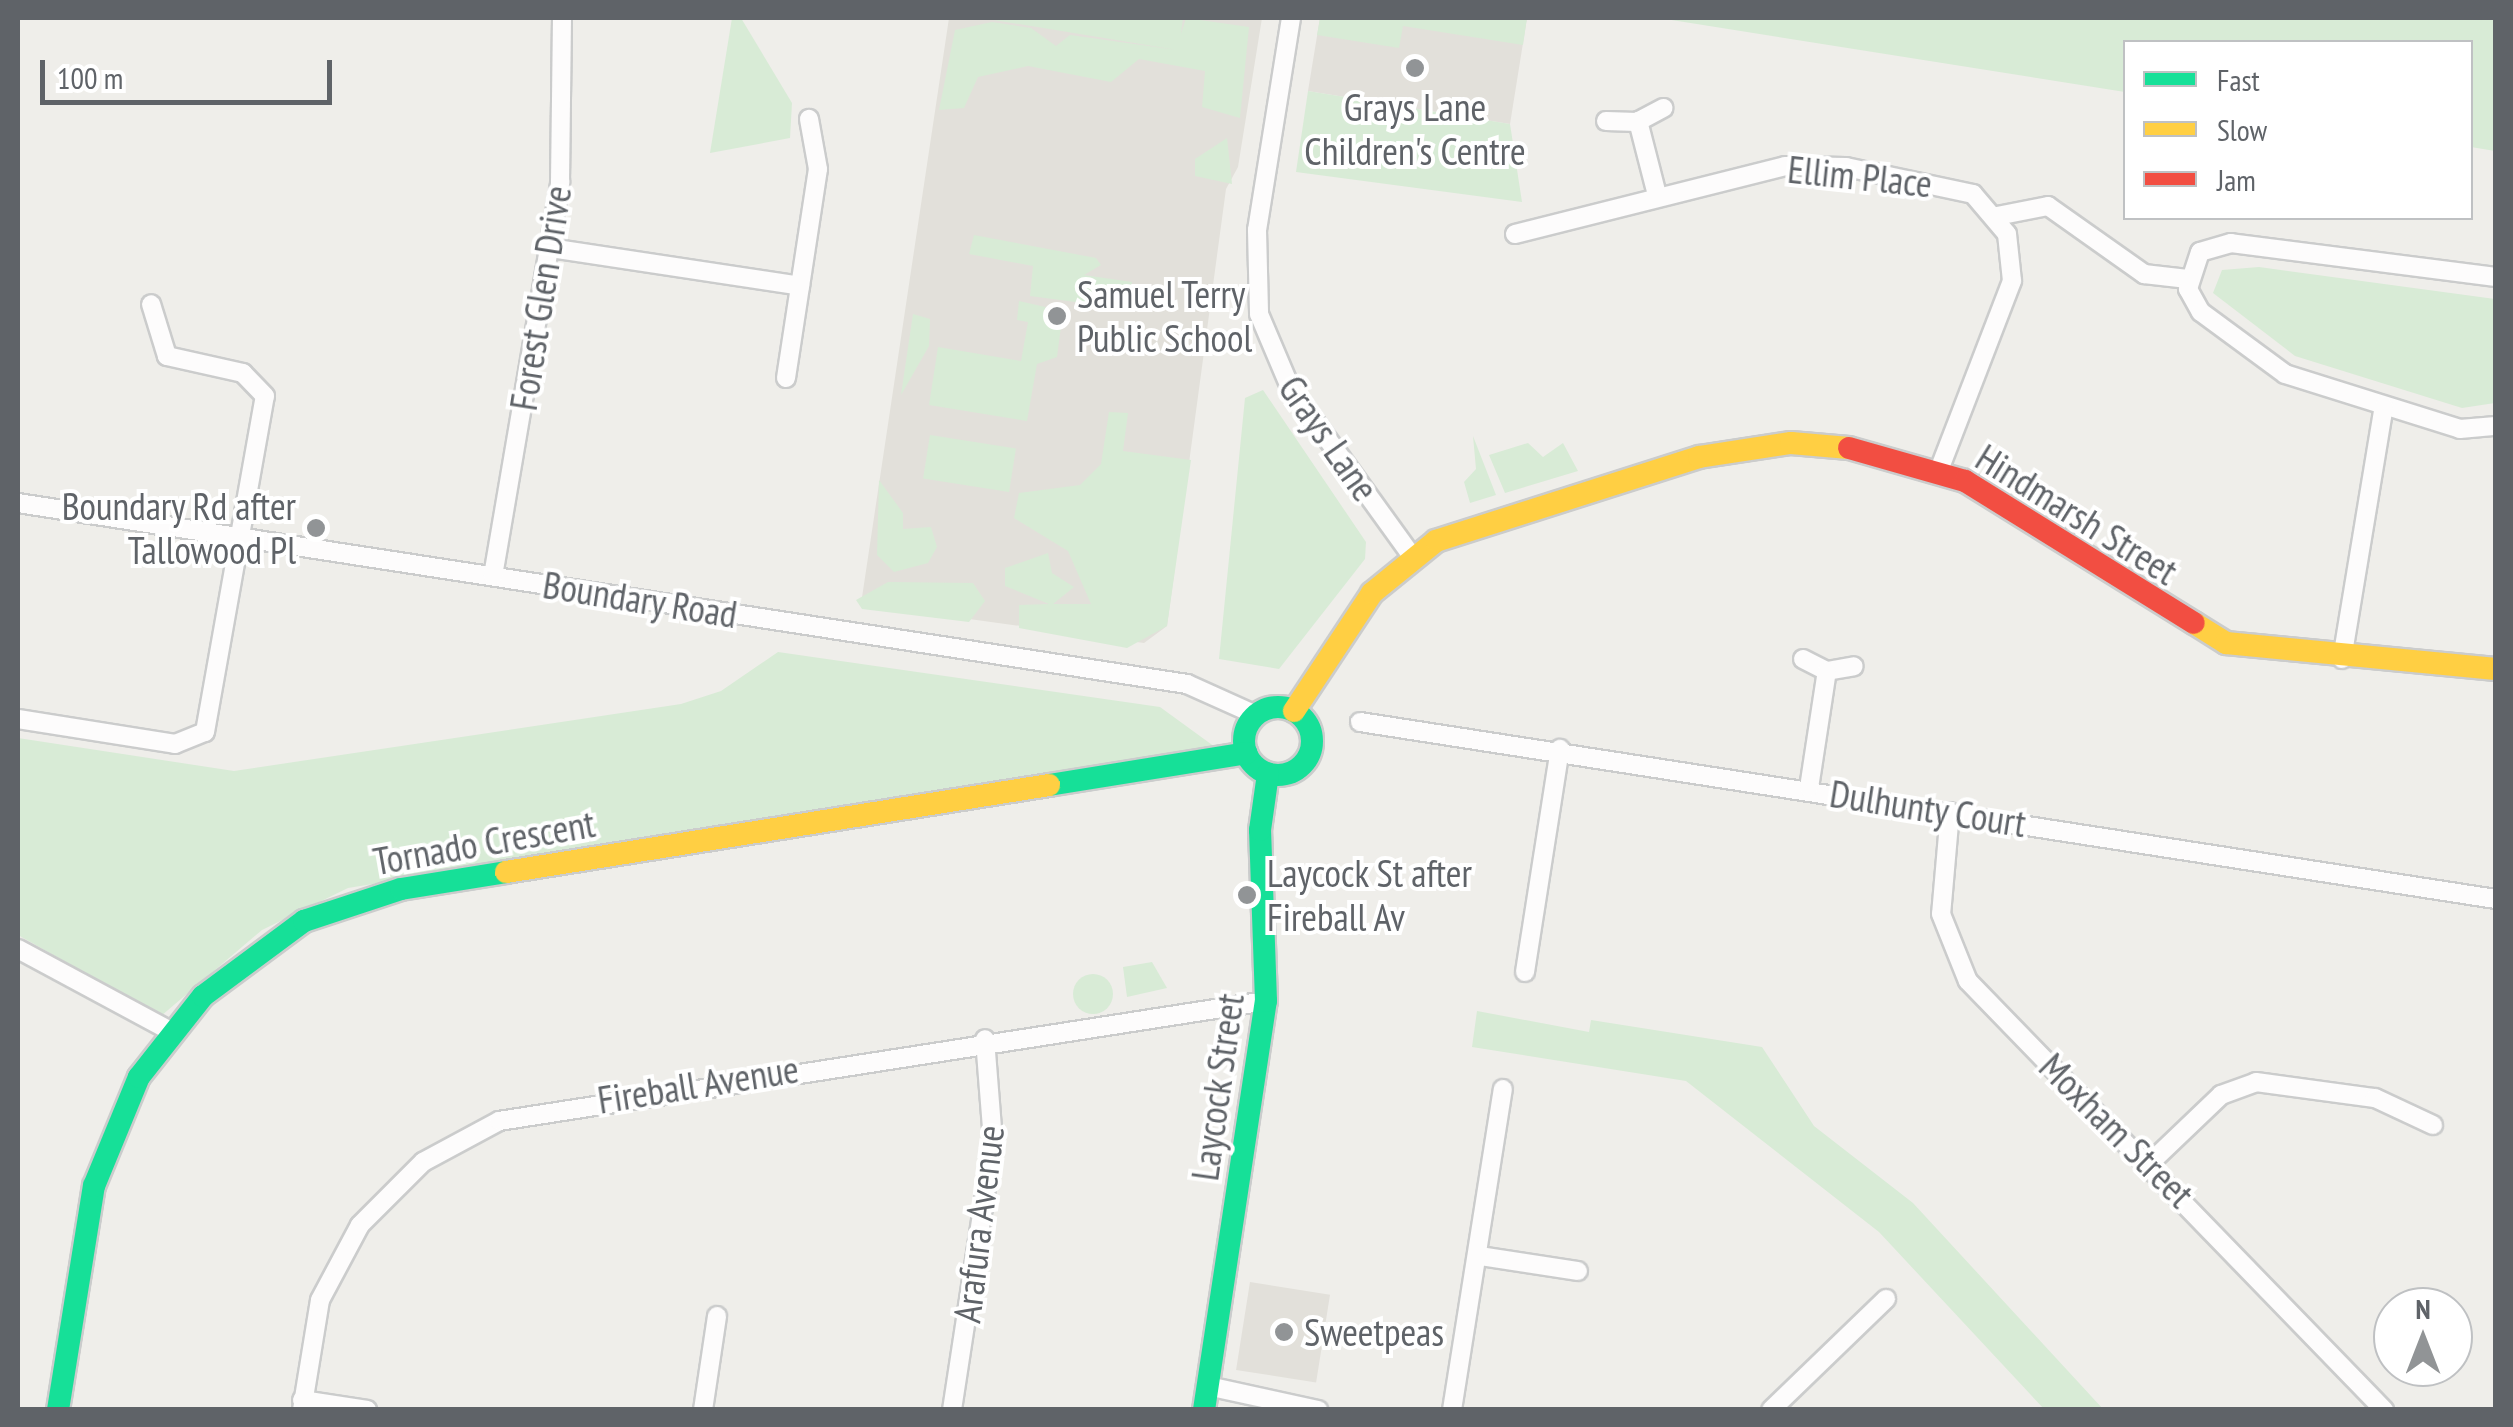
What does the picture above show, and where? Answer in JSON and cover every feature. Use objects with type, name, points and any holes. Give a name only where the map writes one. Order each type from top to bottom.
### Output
[{"type":"street","name":"Forest Glen Drive","points":[[493,576],[550,248],[562,18]]},
{"type":"street","name":"Grays Lane","points":[[1291,18],[1257,230],[1259,314],[1290,387],[1412,556]]},
{"type":"street","points":[[1606,121],[1638,122],[1663,108]]},
{"type":"street","points":[[786,378],[818,169],[810,119]]},
{"type":"street","points":[[1638,122],[1656,196]]},
{"type":"street","name":"Ellim Place","points":[[1515,234],[1744,172],[1822,165],[1960,188],[1997,216]]},
{"type":"street","points":[[1938,470],[2012,281],[2014,256],[1997,216],[2048,206],[2144,274],[2188,280]]},
{"type":"street","points":[[2496,277],[2244,242],[2200,252],[2188,280],[2195,306],[2267,364],[2460,429],[2496,426]]},
{"type":"street","points":[[550,248],[800,286]]},
{"type":"street","points":[[18,719],[175,744],[192,743],[209,717],[263,391],[244,373],[167,356],[151,304]]},
{"type":"street","points":[[2342,659],[2384,406]]},
{"type":"street","name":"Hindmarsh Street","points":[[1294,711],[1372,593],[1412,556],[1490,518],[1752,446],[1856,447],[1938,470],[2206,635],[2262,653],[2496,669]]},
{"type":"street","name":"Boundary Road","points":[[18,504],[1187,684],[1256,715]]},
{"type":"street","points":[[1804,659],[1827,671],[1854,666]]},
{"type":"street","points":[[1809,788],[1827,671]]},
{"type":"street","points":[[1294,711],[1309,727],[1307,759],[1268,774],[1246,753],[1256,715],[1294,711]]},
{"type":"street","name":"Dulhunty Court","points":[[1360,722],[1560,749],[2496,899]]},
{"type":"street","points":[[1525,972],[1560,749]]},
{"type":"street","name":"Tornado Crescent","points":[[58,1410],[94,1186],[132,1091],[170,1031],[238,964],[354,901],[1246,753]]},
{"type":"street","name":"Laycock Street","points":[[1206,1398],[1266,1001],[1260,830],[1268,774]]},
{"type":"street","name":"Moxham Street","points":[[1950,812],[1940,903],[1961,970],[2151,1162],[2384,1410]]},
{"type":"street","points":[[18,949],[170,1031]]},
{"type":"street","name":"Fireball Avenue","points":[[302,1405],[315,1317],[350,1241],[387,1193],[459,1139],[550,1107],[985,1039],[1266,1001]]},
{"type":"street","name":"Arafura Avenue","points":[[952,1410],[991,1162],[985,1039]]},
{"type":"street","points":[[2151,1162],[2221,1095],[2256,1082],[2375,1098],[2434,1125]]},
{"type":"street","points":[[1452,1410],[1480,1256],[1504,1089]]},
{"type":"street","points":[[1480,1256],[1578,1270]]},
{"type":"street","points":[[1771,1410],[1886,1299]]},
{"type":"street","points":[[703,1410],[717,1316]]},
{"type":"street","points":[[1206,1398],[1318,1410]]},
{"type":"street","points":[[302,1405],[367,1410]]},
{"type":"shaded area","name":"Samuel Terry Public School","points":[[949,18],[1262,18],[1238,167],[1226,189],[1167,626],[1144,643],[861,604]]},
{"type":"shaded area","name":"Grays Lane Children's Centre","points":[[1320,18],[1527,18],[1510,124],[1308,91]]},
{"type":"shaded area","name":"Sweetpeas","points":[[1250,1282],[1330,1295],[1316,1383],[1236,1370]]},
{"type":"green space","points":[[732,18],[741,18],[792,103],[790,138],[710,153]]},
{"type":"green space","points":[[982,18],[1183,18],[1181,34],[1186,18],[1249,27],[1240,118],[1202,107],[1205,71],[1139,59],[1111,82],[1028,66],[978,77],[964,108],[939,110],[955,30],[992,22],[1031,28],[1056,46],[1070,35],[1177,50]]},
{"type":"green space","points":[[1320,18],[1527,18],[1523,45],[1403,26],[1399,48],[1317,35]]},
{"type":"green space","points":[[1659,18],[2495,18],[2495,151],[2473,147],[2473,40],[2123,40],[2123,92]]},
{"type":"green space","points":[[1308,91],[1510,124],[1522,202],[1296,172]]},
{"type":"green space","points":[[1227,138],[1232,184],[1195,176],[1195,159]]},
{"type":"green space","points":[[974,235],[1096,258],[1101,265],[1084,275],[1132,282],[1128,309],[1030,296],[1033,266],[969,254]]},
{"type":"green space","points":[[2259,267],[2495,299],[2495,403],[2462,408],[2295,356],[2213,293],[2222,270]]},
{"type":"green space","points":[[1019,301],[1063,311],[1057,357],[1037,364],[1027,421],[929,405],[938,347],[1021,361],[1028,322],[1017,320]]},
{"type":"green space","points":[[913,314],[930,319],[929,346],[901,395]]},
{"type":"green space","points":[[1263,390],[1366,542],[1365,559],[1279,669],[1219,659],[1245,398]]},
{"type":"green space","points":[[1109,412],[1128,413],[1123,451],[1191,460],[1167,626],[1127,648],[1019,628],[1019,605],[1049,604],[1005,586],[1005,568],[1048,553],[1052,573],[1074,587],[1053,604],[1091,604],[1068,551],[1014,518],[1019,493],[1080,485],[1101,464]]},
{"type":"green space","points":[[930,435],[1016,449],[1009,492],[923,478]]},
{"type":"green space","points":[[1473,436],[1496,495],[1470,503],[1464,482],[1476,469]]},
{"type":"green space","points":[[1528,443],[1543,457],[1563,443],[1578,471],[1505,493],[1489,455]]},
{"type":"green space","points":[[879,480],[903,513],[903,529],[931,527],[937,547],[928,563],[894,572],[877,555]]},
{"type":"green space","points":[[888,582],[973,583],[985,601],[969,622],[862,609],[856,600]]},
{"type":"green space","points":[[778,652],[1160,707],[1215,747],[348,888],[262,930],[161,1016],[18,935],[18,738],[234,771],[681,704],[721,691]]},
{"type":"green space","points":[[1152,962],[1167,988],[1127,997],[1123,967]]},
{"type":"green space","points":[[1093,974],[1107,980],[1113,994],[1107,1008],[1093,1014],[1079,1008],[1073,994],[1079,980]]},
{"type":"green space","points":[[1477,1011],[1589,1032],[1591,1020],[1762,1047],[1814,1126],[1913,1203],[2103,1409],[2044,1409],[1879,1232],[1686,1081],[1472,1047]]},
{"type":"traffic: fast","points":[[1278,707],[1302,717],[1312,741],[1302,765],[1278,775],[1254,765],[1244,741],[1254,717],[1278,707]]},
{"type":"traffic: fast","points":[[1049,785],[1246,753]]},
{"type":"traffic: fast","points":[[1204,1410],[1266,1001],[1260,830],[1268,774]]},
{"type":"traffic: fast","points":[[58,1410],[94,1186],[139,1077],[203,996],[304,921],[401,889],[506,872]]},
{"type":"traffic: slow","points":[[1294,711],[1372,593],[1436,541],[1699,457],[1791,443],[1849,448]]},
{"type":"traffic: slow","points":[[2194,623],[2226,643],[2496,669]]},
{"type":"traffic: slow","points":[[506,872],[1049,785]]},
{"type":"traffic: jam","points":[[1849,448],[1965,481],[2194,623]]},
{"type":"place","name":"Grays Lane Children's Centre","points":[[1415,68]]},
{"type":"place","name":"Samuel Terry Public School","points":[[1057,316]]},
{"type":"place","name":"Boundary Rd after Tallowood Pl","points":[[316,528]]},
{"type":"place","name":"Laycock St after Fireball Av","points":[[1247,895]]},
{"type":"place","name":"Sweetpeas","points":[[1284,1332]]}]
